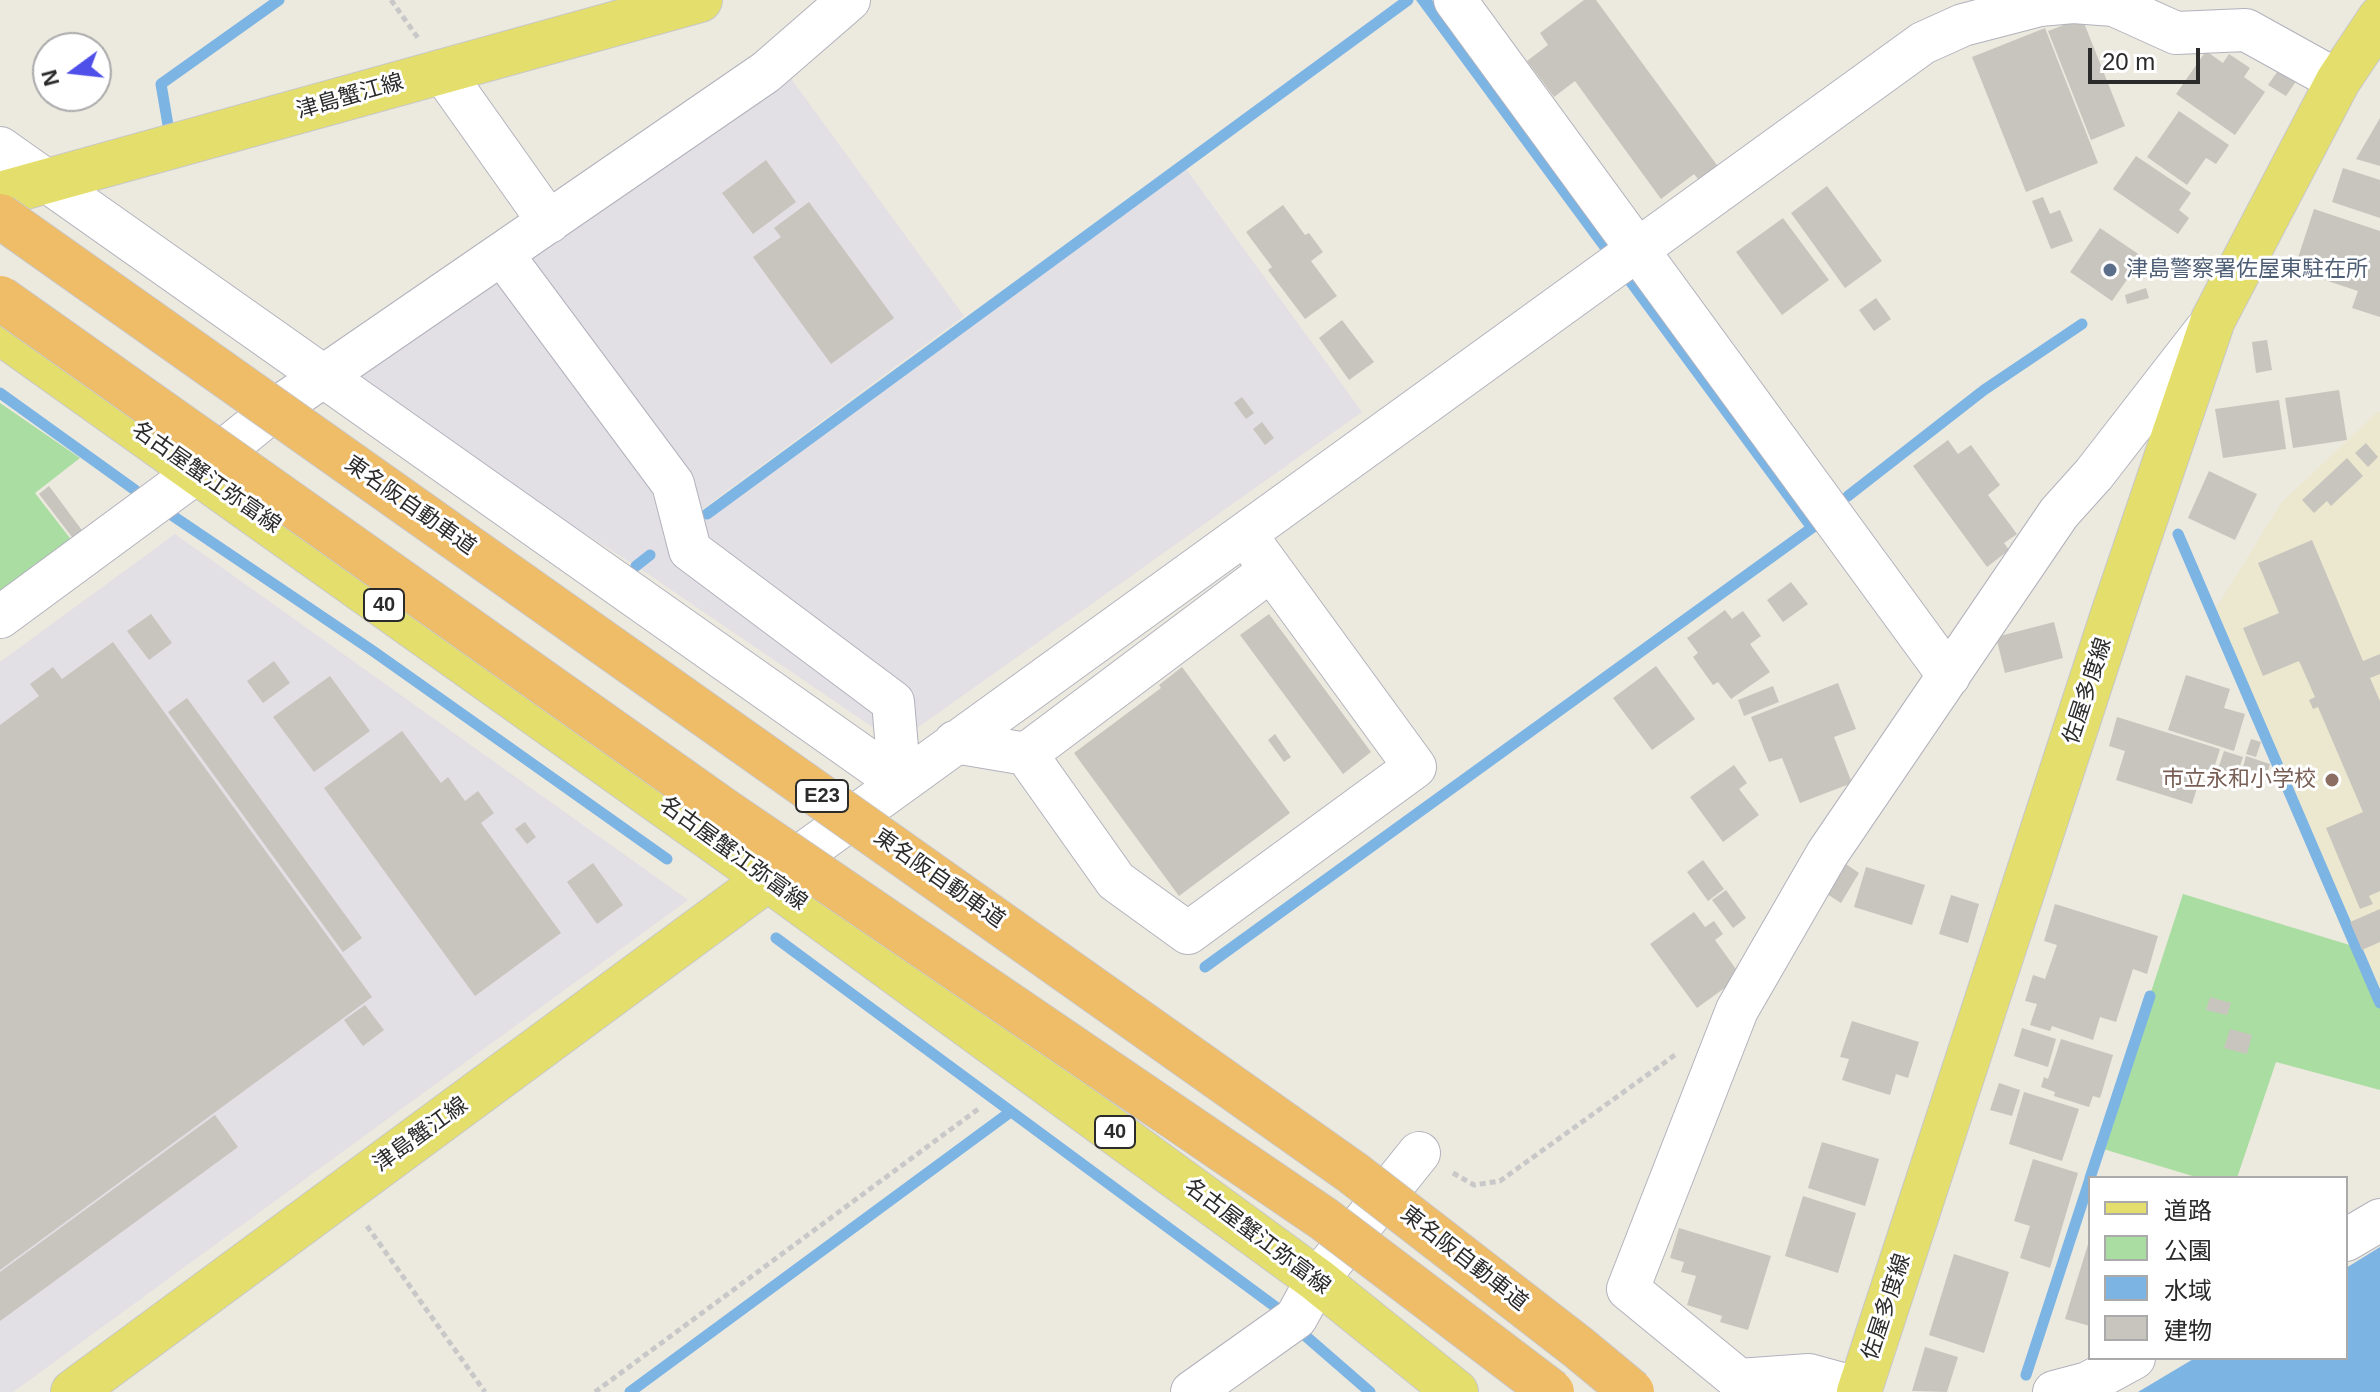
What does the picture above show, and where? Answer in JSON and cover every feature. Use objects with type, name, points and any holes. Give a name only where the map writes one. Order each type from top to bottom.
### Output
[{"type":"highway","name":"東名阪自動車道","points":[[0,216],[1340,1163],[1632,1392]]},
{"type":"highway","points":[[0,298],[725,811],[1324,1219],[1552,1392]]},
{"type":"main road","name":"津島蟹江線","points":[[0,194],[700,0]]},
{"type":"main road","name":"佐屋多度線","points":[[1860,1390],[2113,614],[2213,320],[2338,81],[2380,18]]},
{"type":"main road","name":"名古屋蟹江弥富線","points":[[0,332],[768,879],[1317,1280],[1456,1392]]},
{"type":"main road","name":"津島蟹江線","points":[[73,1392],[768,879]]},
{"type":"street","points":[[0,617],[197,472],[270,413],[766,72],[849,0]]},
{"type":"street","points":[[1455,0],[1625,259],[1949,676]]},
{"type":"street","points":[[768,879],[1923,43],[1963,25],[2040,5],[2073,2],[2114,5],[2176,33],[2246,30],[2338,81]]},
{"type":"street","points":[[442,71],[549,222]]},
{"type":"street","points":[[0,148],[900,783]]},
{"type":"street","points":[[502,254],[673,484],[690,550],[893,702],[900,783]]},
{"type":"street","points":[[1860,1390],[1809,1375],[1739,1380],[1628,1289],[1737,1010],[1827,854],[2059,513],[2094,474],[2213,320]]},
{"type":"street","points":[[955,742],[1026,754],[1116,881],[1188,933],[1415,767],[1245,534]]},
{"type":"street","points":[[1026,754],[1271,570]]},
{"type":"street","points":[[1192,1392],[1296,1318],[1317,1280],[1419,1153]]},
{"type":"street","points":[[2348,1239],[2380,1220]]},
{"type":"street","points":[[2054,1392],[2088,1383],[2130,1360]]},
{"type":"path","points":[[1419,1153],[1474,1185],[1500,1181],[1687,1046]]},
{"type":"path","points":[[595,1392],[981,1107]]},
{"type":"path","points":[[343,1193],[485,1392]]},
{"type":"shaded area","points":[[784,69],[964,316],[701,510],[708,519],[1186,169],[1362,412],[896,743],[636,566],[356,387],[364,366]]},
{"type":"shaded area","name":"市立永和小学校","points":[[2380,412],[2380,987],[2375,990],[2213,613],[2281,503]]},
{"type":"shaded area","points":[[175,534],[688,900],[13,1392],[0,1392],[0,662]]},
{"type":"green space","points":[[0,403],[80,458],[35,493],[73,542],[0,596]]},
{"type":"green space","points":[[2183,894],[2356,947],[2380,1003],[2380,1090],[2276,1062],[2238,1176],[2192,1176],[2100,1148]]},
{"type":"water","points":[[1416,0],[1432,0],[1815,522],[1821,524],[1809,533]]},
{"type":"water","points":[[2380,1247],[2380,1392],[2138,1392],[2192,1360],[2348,1360],[2348,1267]]},
{"type":"building","points":[[1584,0],[1596,0],[1722,172],[1703,185],[1694,174],[1661,199],[1575,81],[1554,97],[1527,61],[1548,45],[1540,33]]},
{"type":"building","points":[[2082,18],[2125,126],[2091,140],[2048,31]]},
{"type":"building","points":[[2045,28],[2098,163],[2026,192],[1972,57]]},
{"type":"building","points":[[2206,51],[2223,63],[2229,54],[2250,68],[2244,77],[2265,92],[2235,135],[2176,94]]},
{"type":"building","points":[[2284,62],[2301,74],[2286,96],[2268,85]]},
{"type":"building","points":[[2179,111],[2229,145],[2216,164],[2206,158],[2187,185],[2147,157]]},
{"type":"building","points":[[2380,118],[2380,166],[2356,159]]},
{"type":"building","points":[[2136,156],[2191,193],[2179,210],[2189,218],[2178,234],[2113,189]]},
{"type":"building","points":[[766,160],[796,202],[753,234],[722,193]]},
{"type":"building","points":[[2343,168],[2380,180],[2380,218],[2332,202]]},
{"type":"building","points":[[1827,186],[1882,261],[1845,288],[1791,213]]},
{"type":"building","points":[[2043,197],[2050,214],[2060,210],[2073,241],[2051,249],[2032,201]]},
{"type":"building","points":[[809,202],[894,318],[831,364],[753,257],[781,237],[774,228]]},
{"type":"building","points":[[1283,205],[1305,235],[1309,233],[1323,252],[1311,261],[1337,296],[1305,319],[1268,270],[1272,267],[1246,232]]},
{"type":"building","points":[[2314,209],[2380,231],[2380,317],[2352,308],[2358,291],[2294,270]]},
{"type":"building","points":[[1783,218],[1829,280],[1782,315],[1736,252]]},
{"type":"building","points":[[2100,228],[2150,262],[2139,279],[2131,274],[2112,301],[2070,272]]},
{"type":"building","points":[[2146,288],[2149,298],[2127,304],[2125,295]]},
{"type":"building","points":[[1876,298],[1891,319],[1874,331],[1859,310]]},
{"type":"building","points":[[1342,320],[1374,362],[1349,380],[1319,338]]},
{"type":"building","points":[[2267,340],[2272,370],[2256,373],[2252,342]]},
{"type":"building","points":[[2339,390],[2347,440],[2293,448],[2285,398]]},
{"type":"building","points":[[1242,397],[1254,413],[1246,419],[1234,403]]},
{"type":"building","points":[[2279,400],[2286,449],[2223,458],[2215,409]]},
{"type":"building","points":[[1262,422],[1274,438],[1265,445],[1253,429]]},
{"type":"building","points":[[1948,440],[1958,454],[1971,445],[2000,485],[1988,495],[2017,534],[2004,543],[2009,550],[1987,567],[1913,466]]},
{"type":"building","points":[[2366,443],[2378,457],[2368,467],[2355,453]]},
{"type":"building","points":[[2347,458],[2363,476],[2331,506],[2327,501],[2314,513],[2302,500]]},
{"type":"building","points":[[2209,471],[2257,494],[2235,540],[2188,518]]},
{"type":"building","points":[[49,486],[84,533],[75,541],[39,494]]},
{"type":"building","points":[[2312,540],[2363,661],[2380,654],[2380,674],[2370,678],[2380,701],[2380,891],[2369,896],[2373,904],[2360,909],[2326,828],[2363,812],[2318,707],[2313,709],[2309,700],[2315,697],[2299,661],[2263,676],[2243,628],[2279,613],[2258,563]]},
{"type":"building","points":[[1791,582],[1808,604],[1783,622],[1767,600]]},
{"type":"building","points":[[1725,610],[1732,619],[1743,611],[1761,636],[1750,644],[1770,672],[1731,699],[1718,682],[1713,685],[1693,657],[1698,653],[1687,638]]},
{"type":"building","points":[[151,614],[172,643],[149,660],[127,631]]},
{"type":"building","points":[[1269,614],[1371,752],[1343,774],[1240,635]]},
{"type":"building","points":[[2054,622],[2063,658],[2005,673],[1996,637]]},
{"type":"building","points":[[113,642],[372,997],[0,1270],[0,725],[39,696],[30,684],[53,667],[62,679]]},
{"type":"building","points":[[274,661],[290,683],[263,703],[247,681]]},
{"type":"building","points":[[1656,666],[1695,719],[1652,750],[1613,698]]},
{"type":"building","points":[[1182,667],[1290,813],[1179,896],[1074,753],[1161,688],[1159,685]]},
{"type":"building","points":[[2186,675],[2230,689],[2224,708],[2245,714],[2234,751],[2168,730]]},
{"type":"building","points":[[330,676],[370,731],[314,772],[273,717]]},
{"type":"building","points":[[1838,683],[1856,729],[1834,737],[1852,783],[1800,803],[1782,758],[1769,762],[1751,717]]},
{"type":"building","points":[[1773,686],[1779,702],[1744,716],[1738,700]]},
{"type":"building","points":[[187,698],[362,938],[343,952],[168,712]]},
{"type":"building","points":[[2117,717],[2220,749],[2211,778],[2201,775],[2192,804],[2116,780],[2125,751],[2109,746]]},
{"type":"building","points":[[402,731],[441,783],[448,777],[465,801],[478,791],[494,813],[481,823],[561,933],[475,996],[324,788]]},
{"type":"building","points":[[1275,734],[1291,757],[1284,762],[1268,740]]},
{"type":"building","points":[[2251,739],[2261,742],[2256,757],[2246,754]]},
{"type":"building","points":[[2224,751],[2243,757],[2237,775],[2218,769]]},
{"type":"building","points":[[2246,756],[2270,764],[2265,782],[2255,778],[2257,772],[2243,767]]},
{"type":"building","points":[[1734,765],[1747,783],[1739,789],[1759,815],[1723,842],[1690,797]]},
{"type":"building","points":[[525,822],[536,837],[527,844],[515,829]]},
{"type":"building","points":[[1703,860],[1724,889],[1708,901],[1687,872]]},
{"type":"building","points":[[593,863],[623,905],[597,924],[567,882]]},
{"type":"building","points":[[1846,864],[1859,873],[1841,903],[1827,894]]},
{"type":"building","points":[[1866,867],[1925,885],[1912,925],[1854,907]]},
{"type":"building","points":[[1726,890],[1746,918],[1733,928],[1712,900]]},
{"type":"building","points":[[1951,895],[1979,904],[1968,943],[1939,934]]},
{"type":"building","points":[[2055,904],[2158,936],[2147,974],[2133,969],[2116,1022],[2100,1017],[2093,1040],[2052,1026],[2050,1031],[2030,1025],[2037,1004],[2025,1001],[2033,975],[2045,979],[2057,945],[2044,941]]},
{"type":"building","points":[[2380,909],[2380,942],[2362,950],[2350,922]]},
{"type":"building","points":[[1694,912],[1705,927],[1714,921],[1723,934],[1715,940],[1741,976],[1697,1008],[1650,944]]},
{"type":"building","points":[[2210,997],[2231,1003],[2227,1015],[2206,1010]]},
{"type":"building","points":[[365,1005],[384,1030],[363,1046],[344,1020]]},
{"type":"building","points":[[1852,1021],[1919,1042],[1908,1078],[1896,1074],[1890,1095],[1842,1080],[1849,1059],[1840,1057]]},
{"type":"building","points":[[2022,1028],[2056,1039],[2048,1067],[2014,1056]]},
{"type":"building","points":[[2230,1029],[2252,1035],[2247,1054],[2224,1048]]},
{"type":"building","points":[[2061,1039],[2113,1055],[2100,1098],[2093,1096],[2089,1107],[2054,1096],[2055,1092],[2041,1087],[2044,1077],[2048,1079]]},
{"type":"building","points":[[1999,1083],[2020,1090],[2012,1116],[1990,1110]]},
{"type":"building","points":[[2024,1092],[2079,1109],[2062,1161],[2009,1144]]},
{"type":"building","points":[[215,1115],[238,1147],[0,1321],[0,1272]]},
{"type":"building","points":[[1822,1142],[1879,1159],[1865,1206],[1808,1188]]},
{"type":"building","points":[[2033,1159],[2078,1173],[2050,1268],[2020,1258],[2030,1226],[2014,1221]]},
{"type":"building","points":[[1803,1196],[1856,1213],[1838,1273],[1785,1256]]},
{"type":"building","points":[[1679,1228],[1771,1256],[1748,1330],[1720,1322],[1722,1316],[1687,1305],[1696,1276],[1681,1272],[1684,1262],[1670,1258]]},
{"type":"building","points":[[2088,1244],[2088,1325],[2065,1319]]},
{"type":"building","points":[[1954,1254],[2009,1272],[1984,1353],[1929,1335]]},
{"type":"building","points":[[1925,1347],[1958,1357],[1947,1392],[1912,1391]]},
{"type":"waterway","points":[[168,125],[161,84],[279,0]]},
{"type":"waterway","points":[[707,514],[1408,0]]},
{"type":"waterway","points":[[1848,496],[1984,390],[2082,324]]},
{"type":"waterway","points":[[0,393],[135,490]]},
{"type":"waterway","points":[[173,516],[373,651],[667,859]]},
{"type":"waterway","points":[[1205,967],[1820,522]]},
{"type":"waterway","points":[[2178,534],[2380,1003]]},
{"type":"waterway","points":[[636,566],[650,555]]},
{"type":"waterway","points":[[776,938],[1277,1308]]},
{"type":"waterway","points":[[2091,1176],[2150,996]]},
{"type":"waterway","points":[[630,1392],[1009,1113]]},
{"type":"waterway","points":[[2026,1375],[2088,1185]]},
{"type":"waterway","points":[[1301,1332],[1370,1392]]},
{"type":"place","name":"津島警察署佐屋東駐在所","points":[[2110,270]]},
{"type":"place","name":"市立永和小学校","points":[[2332,780]]}]
